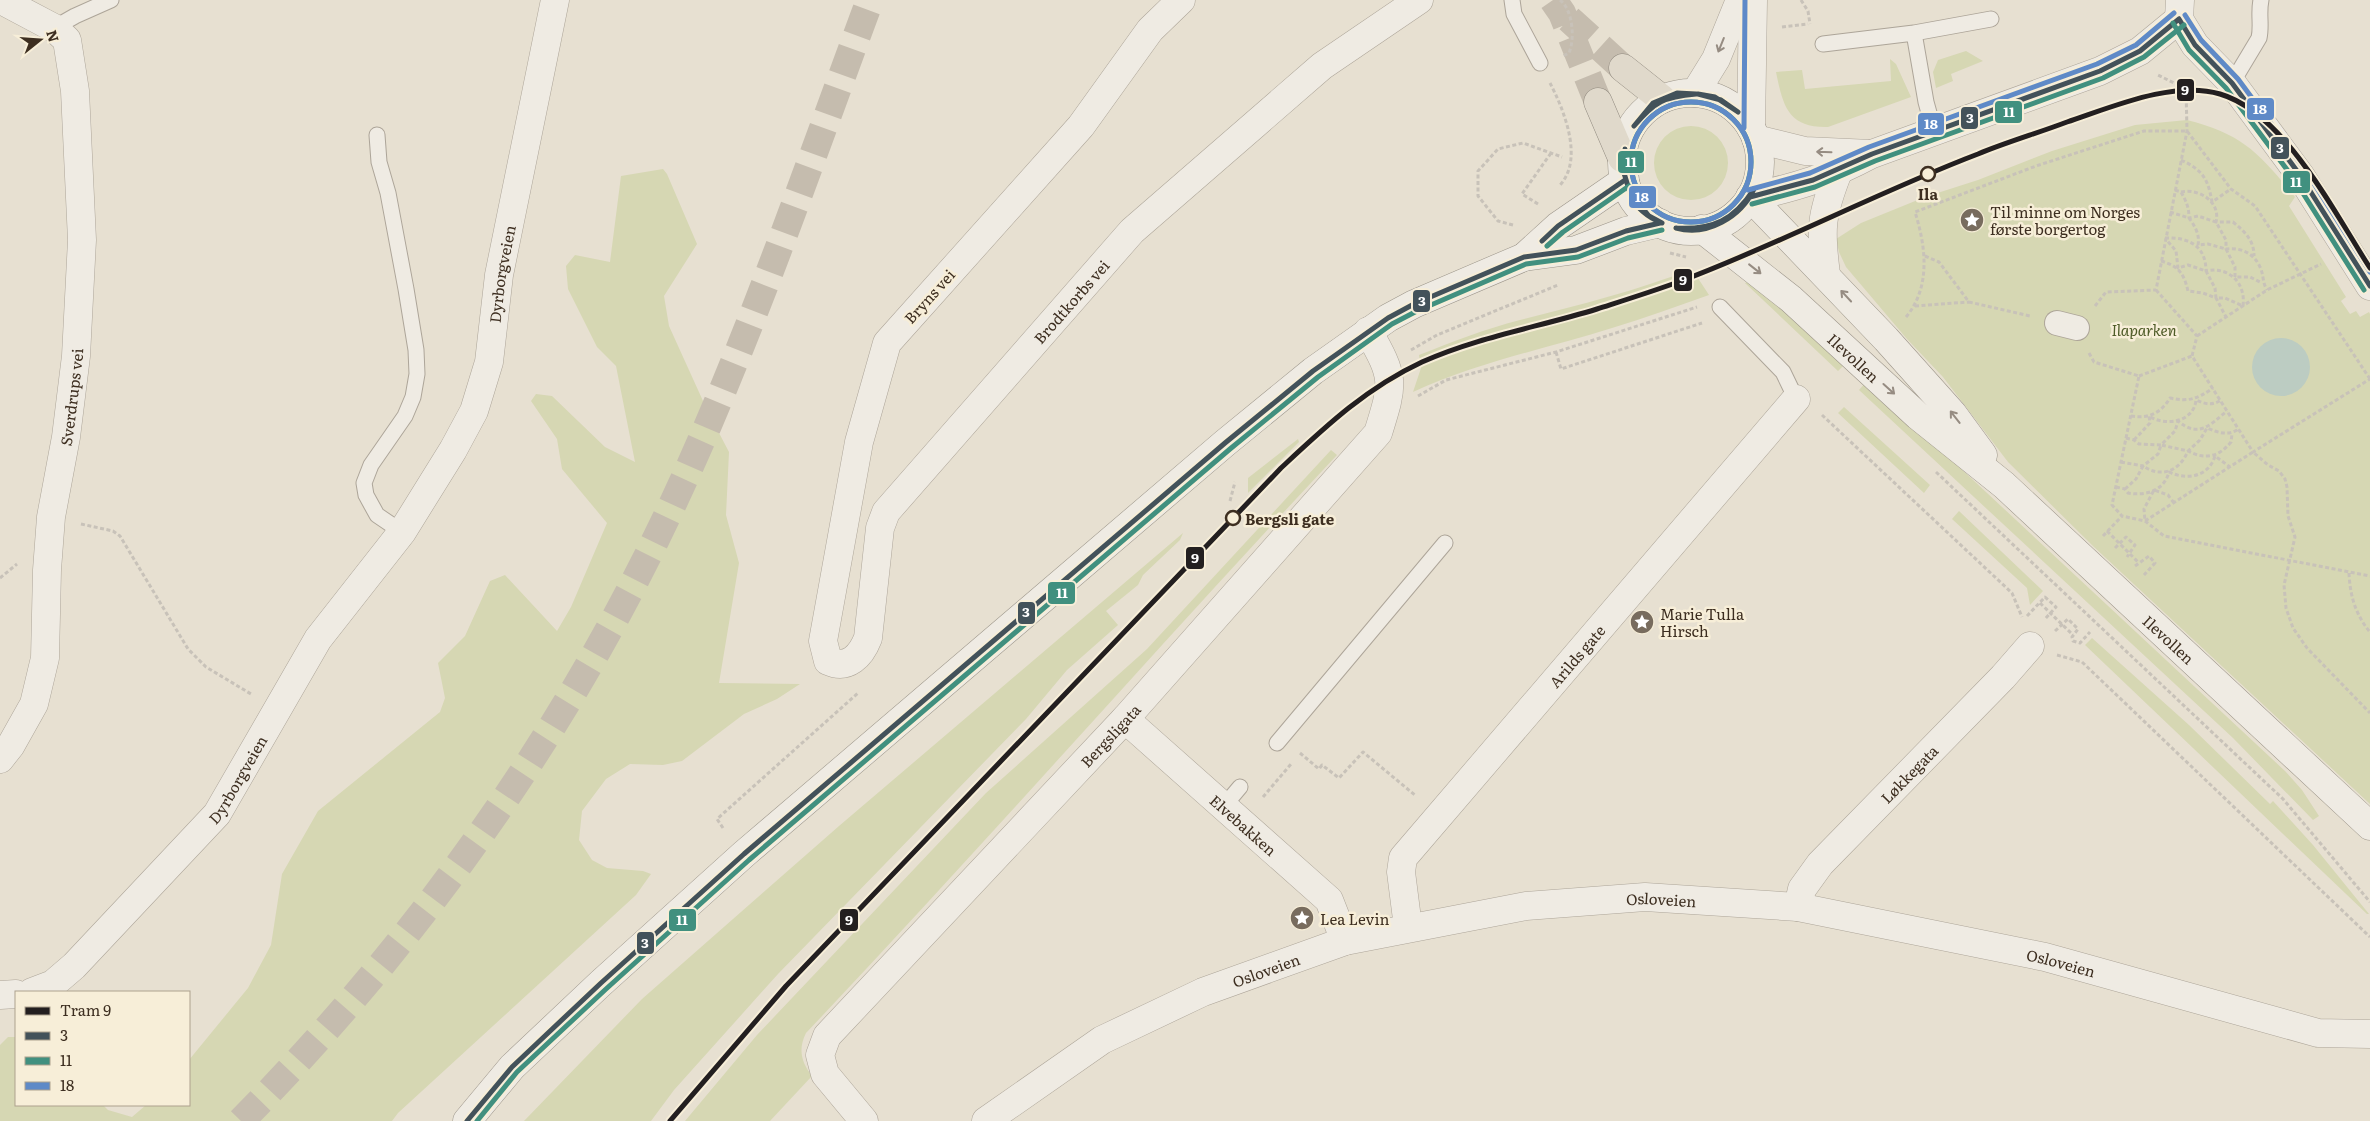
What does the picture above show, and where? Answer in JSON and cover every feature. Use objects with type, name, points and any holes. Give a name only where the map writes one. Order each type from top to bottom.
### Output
[{"type":"highway","points":[[1623,68],[1662,99]]},
{"type":"highway","points":[[1598,102],[1623,169]]},
{"type":"street","name":"Sverdrups vei","points":[[0,759],[34,704],[45,658],[47,570],[51,517],[66,437],[76,356],[82,240],[75,91],[66,40],[54,28],[1,0]]},
{"type":"street","name":"Dyrborgveien","points":[[35,991],[53,984],[74,966],[217,814],[318,639],[402,532],[453,450],[474,411],[489,362],[499,275],[555,0]]},
{"type":"street","name":"Bryns vei","points":[[841,661],[823,642],[859,442],[887,343],[1081,126],[1150,30],[1181,0]]},
{"type":"street","name":"Brodtkorbs vei","points":[[841,661],[862,653],[868,638],[880,528],[886,512],[1132,230],[1322,66],[1419,0]]},
{"type":"street","points":[[1695,93],[1716,59],[1740,0]]},
{"type":"street","points":[[1753,0],[1754,134]]},
{"type":"street","points":[[1750,197],[1792,188],[1838,172],[1872,154],[2100,71],[2140,51],[2180,10],[2195,45],[2232,83],[2300,175],[2370,286]]},
{"type":"street","points":[[1695,93],[1706,94],[1728,103],[1745,119],[1754,134],[1759,151],[1758,175],[1750,197],[1743,207],[1724,222],[1702,230],[1678,229],[1660,223],[1641,210],[1634,200],[1623,169],[1627,137],[1644,111],[1672,95],[1695,93]]},
{"type":"street","points":[[1754,134],[1805,151],[1872,154]]},
{"type":"street","points":[[1524,257],[1623,169]]},
{"type":"street","points":[[1826,274],[1821,238],[1822,221],[1838,172]]},
{"type":"street","name":"Ilevollen","points":[[1750,197],[1787,237],[1826,274],[1953,414],[2004,485]]},
{"type":"street","points":[[467,1121],[512,1067],[601,983],[744,854],[1232,437],[1313,371],[1368,331],[1414,304],[1524,257],[1576,250],[1626,231],[1660,223]]},
{"type":"street","name":"Ilevollen","points":[[1702,230],[1792,299],[1918,416],[2004,485],[2370,826]]},
{"type":"street","name":"Bergsligata","points":[[864,1121],[825,1074],[820,1055],[827,1036],[1125,719],[1378,433],[1389,398],[1390,379],[1387,364],[1368,331]]},
{"type":"street","name":"Arilds gate","points":[[1408,927],[1401,872],[1403,858],[1796,399]]},
{"type":"street","name":"Løkkegata","points":[[1798,907],[1802,889],[1820,864],[2003,677],[2039,637]]},
{"type":"street","name":"Elvebakken","points":[[1125,719],[1235,805],[1329,900],[1344,941]]},
{"type":"street","name":"Ilevollen","points":[[2335,794],[2370,849]]},
{"type":"street","name":"Osloveien","points":[[986,1121],[1102,1040],[1203,992],[1344,941],[1408,927],[1526,906],[1645,896],[1798,907],[2045,957],[2318,1033],[2370,1034]]},
{"type":"street","points":[[0,995],[15,994]]},
{"type":"lane","points":[[54,28],[110,0]]},
{"type":"lane","points":[[1512,0],[1514,14],[1540,63]]},
{"type":"lane","points":[[2232,83],[2259,38],[2261,30],[2258,13],[2261,0]]},
{"type":"lane","points":[[1823,44],[1914,33],[1991,19]]},
{"type":"lane","points":[[1914,33],[1926,102],[1934,131]]},
{"type":"lane","points":[[377,135],[379,162],[388,193],[406,289],[416,350],[417,374],[413,397],[405,416],[393,437],[371,465],[364,483],[366,495],[377,515],[402,532]]},
{"type":"lane","points":[[1720,308],[1783,372],[1796,399]]},
{"type":"lane","points":[[1277,744],[1445,543]]},
{"type":"path","points":[[1560,0],[1566,2],[1573,32],[1569,54]]},
{"type":"path","points":[[1801,0],[1808,11],[1810,24]]},
{"type":"path","points":[[1784,27],[1794,26]]},
{"type":"path","points":[[1540,63],[1568,124],[1571,152],[1566,179],[1560,186]]},
{"type":"path","points":[[2156,290],[2187,131],[2186,89],[2157,74]]},
{"type":"path","points":[[1904,320],[1915,306],[1924,275],[1925,256],[1922,235],[1915,212],[2036,166],[2144,131],[2187,131]]},
{"type":"path","points":[[2145,521],[2370,379],[2255,206],[2231,189],[2187,131]]},
{"type":"path","points":[[1522,228],[1498,221],[1478,196],[1478,171],[1498,149],[1523,143],[1562,156]]},
{"type":"path","points":[[1541,206],[1522,194],[1551,153]]},
{"type":"path","points":[[2181,160],[2200,171],[2209,185],[2212,202],[2218,216],[2216,222],[2226,240],[2226,249],[2235,267],[2235,277],[2244,294],[2243,306]]},
{"type":"path","points":[[2212,202],[2231,189]]},
{"type":"path","points":[[2175,190],[2181,192],[2188,190],[2202,194],[2212,202]]},
{"type":"path","points":[[2181,192],[2189,208],[2189,218],[2197,232],[2198,245],[2206,262],[2206,271],[2215,288],[2216,298],[2226,317]]},
{"type":"path","points":[[2170,212],[2189,218],[2198,216],[2216,222],[2234,222],[2246,232],[2254,245],[2254,256],[2261,268],[2263,283],[2268,290]]},
{"type":"path","points":[[2165,238],[2187,240],[2198,245],[2208,244],[2226,249],[2241,249],[2254,256]]},
{"type":"path","points":[[2165,238],[2176,251],[2178,268]]},
{"type":"path","points":[[1667,252],[1689,258]]},
{"type":"path","points":[[1925,256],[1939,262],[1969,302]]},
{"type":"path","points":[[2161,261],[2178,268],[2185,277],[2188,290],[2216,298],[2224,298],[2243,306]]},
{"type":"path","points":[[2178,268],[2188,265],[2206,271],[2222,270],[2235,277],[2250,277],[2263,283]]},
{"type":"path","points":[[2302,274],[2268,290],[2197,336],[2192,356],[2254,452],[2285,479],[2289,499],[2288,516],[2295,537],[2284,585],[2286,608],[2293,628],[2307,648],[2370,712]]},
{"type":"path","points":[[1387,364],[1437,335],[1559,284]]},
{"type":"path","points":[[2067,325],[2106,292],[2156,290]]},
{"type":"path","points":[[2156,290],[2197,336]]},
{"type":"path","points":[[1915,306],[1969,302],[2067,325],[2094,362],[2139,376],[2192,356]]},
{"type":"path","points":[[1413,399],[1446,380],[1556,352],[1700,306],[1720,308]]},
{"type":"path","points":[[1556,352],[1561,369],[1709,321],[1720,308]]},
{"type":"path","points":[[2139,376],[2112,506],[2122,516],[2145,521],[2164,536],[2370,576]]},
{"type":"path","points":[[2196,400],[2213,388]]},
{"type":"path","points":[[2131,416],[2149,416],[2161,410],[2170,398],[2186,401],[2196,400],[2206,404],[2216,404],[2221,400]]},
{"type":"path","points":[[1796,399],[1820,414],[2012,593],[2023,620],[2045,598],[2056,607],[2043,622]]},
{"type":"path","points":[[2149,416],[2157,422],[2178,421],[2186,417],[2196,407],[2196,400]]},
{"type":"path","points":[[2145,521],[2144,509],[2154,490],[2167,480],[2169,472],[2185,458],[2188,451],[2200,440],[2207,428],[2228,411]]},
{"type":"path","points":[[2134,440],[2150,423],[2149,416]]},
{"type":"path","points":[[2178,421],[2190,428],[2207,428],[2220,433],[2232,434],[2239,429]]},
{"type":"path","points":[[2125,489],[2136,479],[2142,466],[2158,454],[2161,445],[2175,431],[2178,421]]},
{"type":"path","points":[[2120,462],[2142,466],[2151,471],[2169,472],[2185,477],[2196,476],[2205,472],[2212,464],[2215,456],[2231,442],[2232,434]]},
{"type":"path","points":[[2126,438],[2134,440],[2139,444],[2161,445],[2205,456],[2215,456],[2230,467]]},
{"type":"path","points":[[1930,467],[2283,799],[2370,902]]},
{"type":"path","points":[[1230,501],[1235,482]]},
{"type":"path","points":[[2116,487],[2125,489],[2128,493],[2136,494],[2154,490],[2168,495],[2174,503]]},
{"type":"path","points":[[2122,516],[2101,537],[2114,549],[2126,537],[2135,546],[2124,561]]},
{"type":"path","points":[[51,517],[113,531],[120,536],[188,649],[206,667],[278,710]]},
{"type":"path","points":[[2107,531],[2139,563]]},
{"type":"path","points":[[2128,565],[2132,568],[2149,556],[2155,563],[2139,581]]},
{"type":"path","points":[[0,578],[21,559]]},
{"type":"path","points":[[2349,572],[2350,590],[2360,620],[2370,632]]},
{"type":"path","points":[[2040,603],[2073,635],[2074,641],[2080,642],[2090,632]]},
{"type":"path","points":[[2039,637],[2053,633],[2068,620],[2078,629],[2073,635]]},
{"type":"path","points":[[2039,637],[2082,662],[2370,936]]},
{"type":"path","points":[[723,828],[717,819],[859,692],[841,661]]},
{"type":"path","points":[[1235,805],[1300,753],[1319,769],[1322,765],[1339,778],[1363,752],[1440,816]]},
{"type":"green space","points":[[1966,51],[1983,61],[1951,74],[1953,81],[1936,88],[1933,72],[1938,60]]},
{"type":"green space","points":[[1890,59],[1896,64],[1911,97],[1828,127],[1804,124],[1796,119],[1785,105],[1781,95],[1776,72],[1802,70],[1805,89],[1891,81]]},
{"type":"green space","name":"Ilaparken","points":[[2187,120],[2223,132],[2237,139],[2260,157],[2295,197],[2289,206],[2346,297],[2341,301],[2350,314],[2356,311],[2360,317],[2369,312],[2370,314],[2370,804],[2094,547],[2008,462],[1943,377],[1907,339],[1846,267],[1839,252],[1836,239],[1861,223],[1925,197],[1978,180],[2052,151],[2135,125]]},
{"type":"green space","points":[[1684,126],[1698,126],[1712,132],[1722,142],[1728,156],[1726,177],[1712,194],[1698,200],[1684,200],[1670,194],[1660,184],[1654,170],[1654,156],[1660,142],[1670,132]]},
{"type":"green space","points":[[663,169],[667,174],[697,244],[664,296],[669,326],[708,412],[729,452],[726,515],[739,563],[719,683],[800,684],[777,699],[744,714],[682,761],[663,765],[630,764],[606,779],[582,811],[579,840],[592,860],[607,868],[643,871],[651,874],[636,895],[398,1113],[392,1121],[0,1121],[0,1045],[8,1037],[15,1037],[15,1106],[104,1106],[108,1110],[132,1117],[145,1106],[190,1106],[190,1059],[248,988],[271,945],[282,874],[318,811],[440,712],[445,698],[438,663],[465,636],[490,581],[505,575],[557,631],[571,607],[607,523],[562,469],[557,439],[531,401],[536,394],[552,396],[605,447],[635,462],[616,366],[597,347],[568,289],[566,266],[575,255],[610,262],[621,176]]},
{"type":"green space","points":[[1692,269],[1709,295],[1612,328],[1462,372],[1413,392],[1421,368],[1419,355],[1494,327],[1629,291]]},
{"type":"green space","points":[[1752,281],[1847,362],[1838,371],[1745,283]]},
{"type":"green space","points":[[1867,381],[2285,771],[2302,790],[2319,816],[2313,820],[2233,738],[1859,390]]},
{"type":"green space","points":[[1844,407],[1930,485],[1924,493],[1838,413]]},
{"type":"green space","points":[[1298,439],[1299,442],[1248,493],[1248,478]]},
{"type":"green space","points":[[1331,450],[1337,455],[806,1033],[801,1050],[805,1066],[812,1076],[770,1121],[685,1121],[757,1035],[986,793],[1147,649]]},
{"type":"green space","points":[[1959,511],[2043,591],[2030,605],[2027,588],[1952,519]]},
{"type":"green space","points":[[1183,533],[1180,540],[1143,575],[1138,585],[1106,611],[1118,625],[1067,670],[1026,719],[778,974],[674,1090],[651,1121],[524,1121],[642,999],[839,826]]},
{"type":"green space","points":[[2092,638],[2189,725],[2270,804],[2273,801],[2313,845],[2369,914],[2085,645]]},
{"type":"shaded area","points":[[2281,338],[2292,340],[2305,351],[2310,367],[2308,378],[2297,391],[2281,396],[2270,394],[2257,383],[2252,367],[2254,356],[2265,343]]},
{"type":"tunnel","points":[[241,1121],[361,990],[417,921],[470,850],[520,776],[568,701],[612,624],[653,545],[714,412],[768,276],[870,0]]},
{"type":"tunnel","points":[[1553,0],[1562,13],[1598,102]]},
{"type":"tunnel","points":[[1569,19],[1623,68]]},
{"type":"tram line","name":"9","points":[[670,1121],[786,986],[1281,468],[1347,409],[1402,372],[1443,353],[1597,309],[1671,285],[1989,150],[2123,103],[2143,97],[2183,90],[2220,94],[2244,105],[2266,122],[2287,143],[2306,168],[2370,268]]},
{"type":"transit line","name":"18","points":[[1744,128],[1745,0]]},
{"type":"transit line","name":"18","points":[[1748,190],[1810,173],[1869,147],[2097,64],[2136,45],[2174,13]]},
{"type":"transit line","name":"18","points":[[2185,15],[2201,40],[2238,79],[2306,171],[2370,272]]},
{"type":"transit line","name":"3","points":[[2179,19],[2195,45],[2232,83],[2300,175],[2370,286]]},
{"type":"transit line","name":"3","points":[[1750,197],[1813,180],[1872,154],[2100,71],[2140,51],[2179,19]]},
{"type":"transit line","name":"11","points":[[2173,23],[2189,50],[2226,88],[2294,179],[2364,290]]},
{"type":"transit line","name":"11","points":[[1752,204],[1815,187],[1875,161],[2103,78],[2144,57],[2184,25]]},
{"type":"transit line","name":"3","points":[[1634,126],[1653,103],[1677,93],[1696,94]]},
{"type":"transit line","name":"3","points":[[1634,126],[1648,111],[1661,102],[1676,97],[1696,94]]},
{"type":"transit line","name":"3","points":[[1698,94],[1715,97],[1738,112]]},
{"type":"transit line","name":"3","points":[[1698,94],[1721,100],[1738,112]]},
{"type":"transit line","name":"11","points":[[1691,102],[1703,103],[1714,107],[1724,112],[1733,120],[1741,129],[1746,139],[1750,150],[1751,162],[1750,174],[1746,185],[1741,195],[1733,204],[1724,212],[1714,217],[1703,221],[1691,222],[1679,221],[1668,217],[1658,212],[1649,204],[1641,195],[1636,185],[1632,174],[1631,162],[1632,150],[1636,139],[1641,129],[1649,120],[1658,112],[1668,107],[1679,103],[1691,102]]},
{"type":"transit line","name":"18","points":[[1691,102],[1714,106],[1734,119],[1747,139],[1751,162],[1747,185],[1734,205],[1714,218],[1691,222],[1668,218],[1648,205],[1635,185],[1631,162],[1635,139],[1648,119],[1668,106],[1691,102]]},
{"type":"transit line","name":"3","points":[[1625,149],[1624,173],[1630,193]]},
{"type":"transit line","name":"3","points":[[1542,241],[1558,226],[1625,180]]},
{"type":"transit line","name":"11","points":[[1547,246],[1563,232],[1629,186]]},
{"type":"transit line","name":"3","points":[[1676,228],[1701,227],[1721,221],[1739,208],[1754,189]]},
{"type":"transit line","name":"3","points":[[1676,228],[1699,230],[1722,222],[1741,208],[1754,189]]},
{"type":"transit line","name":"3","points":[[1630,193],[1649,216],[1662,223]]},
{"type":"transit line","name":"3","points":[[1630,193],[1635,203],[1643,211],[1662,223]]},
{"type":"transit line","name":"3","points":[[467,1121],[512,1067],[601,983],[744,854],[1225,443],[1313,371],[1388,318],[1414,304],[1524,257],[1576,250],[1626,231],[1660,223]]},
{"type":"transit line","name":"11","points":[[477,1121],[517,1072],[749,860],[1230,449],[1318,377],[1392,324],[1417,311],[1526,264],[1578,257],[1628,238],[1662,230]]},
{"type":"place","name":"Ila","points":[[1928,174]]},
{"type":"place","name":"Til minne om Norges første borgertog","points":[[1972,220]]},
{"type":"place","name":"Bergsli gate","points":[[1233,518]]},
{"type":"place","name":"Marie Tulla Hirsch","points":[[1642,622]]},
{"type":"place","name":"Lea Levin","points":[[1302,918]]}]
